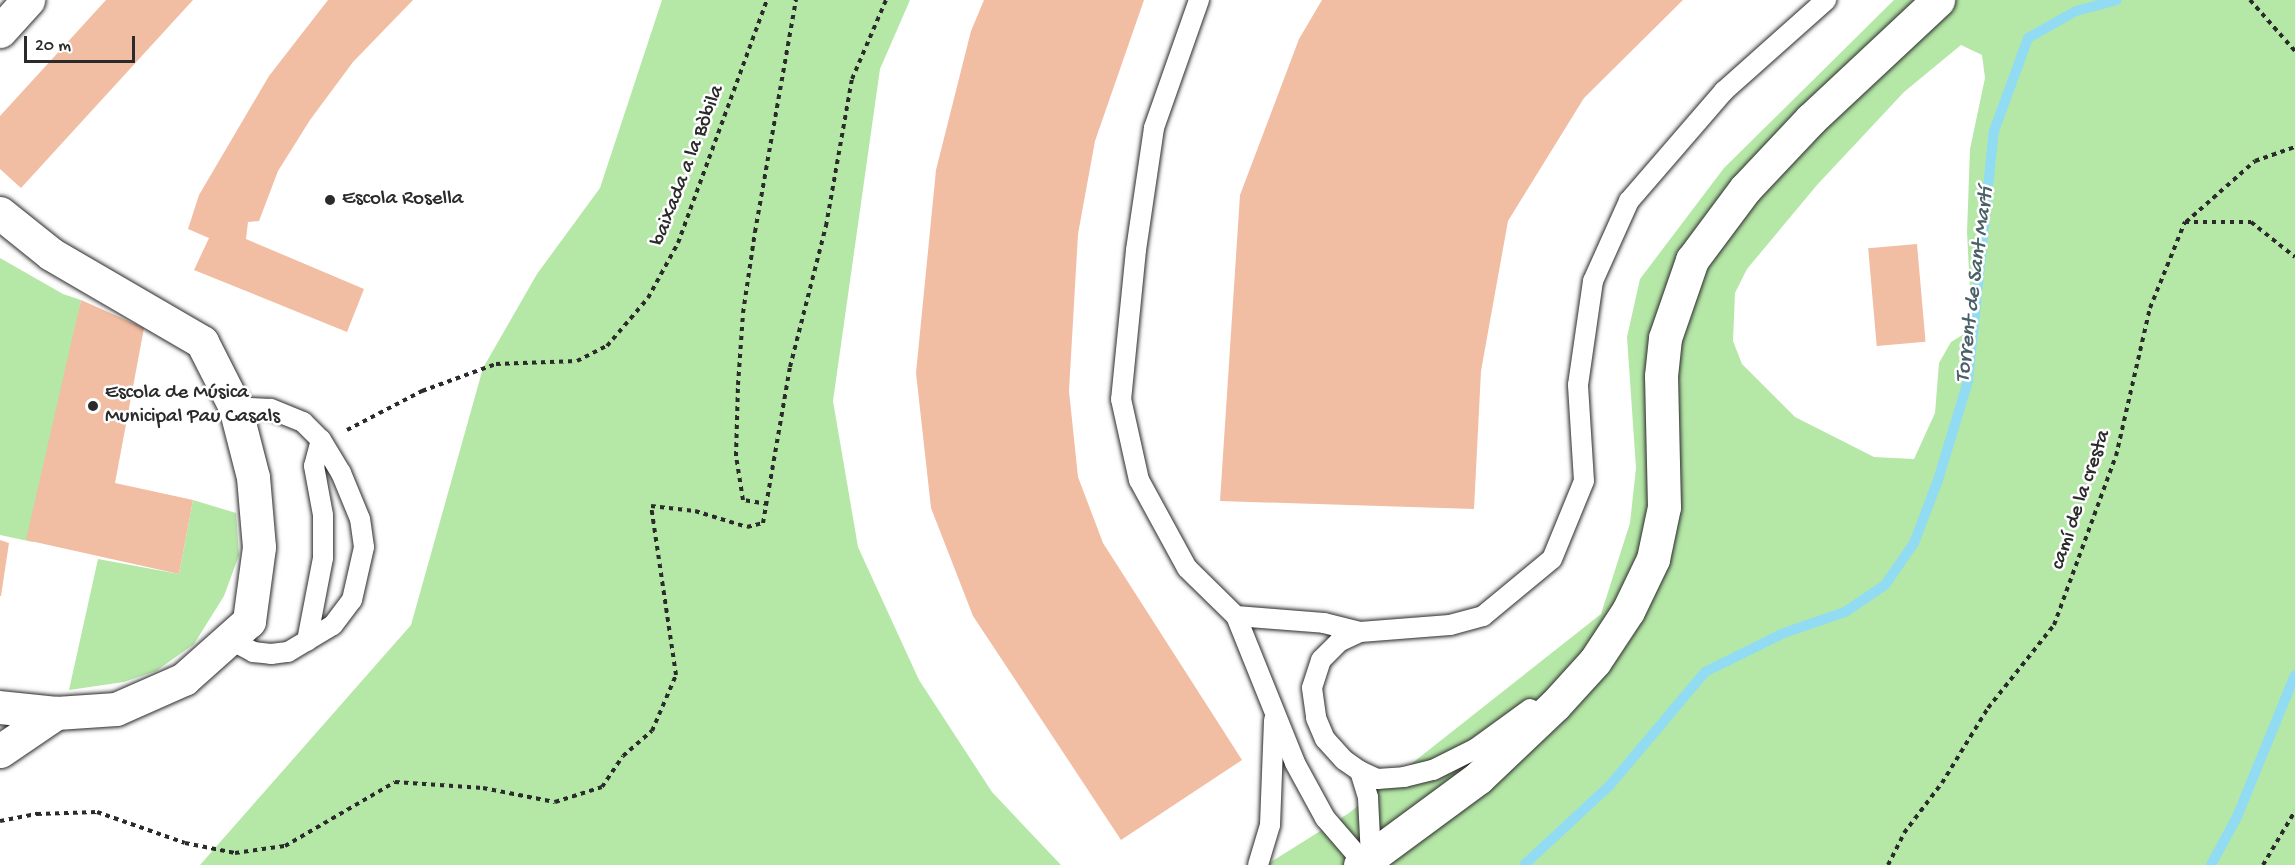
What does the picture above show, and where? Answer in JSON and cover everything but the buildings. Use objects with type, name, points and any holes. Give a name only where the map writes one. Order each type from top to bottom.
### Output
[{"type":"street","points":[[0,31],[28,0]]},
{"type":"street","points":[[1365,861],[1478,778],[1555,705],[1594,661],[1628,611],[1653,559],[1664,507],[1661,376],[1665,338],[1692,260],[1767,166],[1938,0]]},
{"type":"street","points":[[0,213],[51,254],[202,342],[235,407],[253,477],[259,547],[249,621],[184,679],[126,705],[56,713],[0,707]]},
{"type":"street","points":[[0,751],[56,713]]},
{"type":"lane","points":[[1199,0],[1154,128],[1136,250],[1121,399],[1139,480],[1187,568],[1236,616],[1274,714],[1325,818],[1365,861]]},
{"type":"lane","points":[[1236,616],[1324,623],[1360,632],[1450,625],[1483,616],[1552,559],[1584,481],[1578,385],[1593,281],[1629,201],[1724,91],[1826,0]]},
{"type":"lane","points":[[229,639],[253,652],[271,654],[288,652],[333,625],[352,600],[364,547],[360,519],[341,473],[321,440],[303,422],[270,409],[235,407]]},
{"type":"lane","points":[[307,641],[323,558],[323,515],[314,466],[321,440]]},
{"type":"lane","points":[[1360,632],[1339,642],[1322,660],[1312,688],[1316,718],[1325,739],[1360,771],[1377,778],[1404,777],[1450,762],[1512,723],[1594,661]]},
{"type":"lane","points":[[1258,865],[1270,825],[1274,714]]},
{"type":"lane","points":[[1360,771],[1368,798],[1365,861]]},
{"type":"path","name":"baixada a la Bòbila","points":[[321,440],[369,421],[422,391],[496,364],[577,361],[607,346],[648,298],[678,243],[767,0]]},
{"type":"path","points":[[768,504],[743,500],[736,456],[738,385],[743,314],[755,232],[796,0]]},
{"type":"path","points":[[0,821],[37,814],[97,812],[185,843],[236,853],[285,846],[395,782],[483,788],[555,802],[602,787],[623,756],[652,731],[676,675],[651,506],[695,511],[747,527],[764,523],[790,367],[826,226],[852,79],[886,0]]},
{"type":"path","points":[[2250,0],[2295,51]]},
{"type":"path","points":[[2185,222],[2255,161],[2295,147]]},
{"type":"path","points":[[2185,222],[2251,222],[2295,257]]},
{"type":"path","name":"camí de la cresta","points":[[1888,865],[1904,834],[1942,783],[1988,708],[2054,625],[2116,456],[2150,308],[2185,222]]},
{"type":"path","points":[[2263,865],[2295,811]]},
{"type":"green space","points":[[662,0],[910,0],[880,69],[833,401],[858,547],[919,680],[992,792],[1061,865],[200,865],[411,625],[483,368],[537,274],[600,188]]},
{"type":"green space","points":[[1894,0],[2295,0],[2295,865],[1266,865],[1349,813],[1601,614],[1630,523],[1636,468],[1627,337],[1640,279],[1724,168]],"holes":[[[1961,45],[1982,55],[1985,78],[1970,149],[1967,232],[1972,329],[1951,342],[1939,363],[1935,413],[1914,459],[1874,457],[1795,417],[1742,364],[1733,341],[1735,293],[1747,269],[1817,185],[1904,92]]]},
{"type":"green space","points":[[0,258],[63,294],[81,300],[33,542],[0,535]]},
{"type":"green space","points":[[193,500],[236,513],[239,555],[224,596],[194,644],[156,671],[124,682],[69,690],[98,559],[179,574]]},
{"type":"waterway","name":"Torrent de Sant Martí","points":[[1524,865],[1610,785],[1705,672],[1784,633],[1845,612],[1885,585],[1914,543],[1938,480],[1968,381],[1994,131],[2028,38],[2076,11],[2117,0]]},
{"type":"waterway","points":[[2211,865],[2237,817],[2295,675]]},
{"type":"place","name":"Escola Rosella","points":[[330,200]]},
{"type":"place","name":"Escola de Música Municipal Pau Casals","points":[[93,406]]}]
